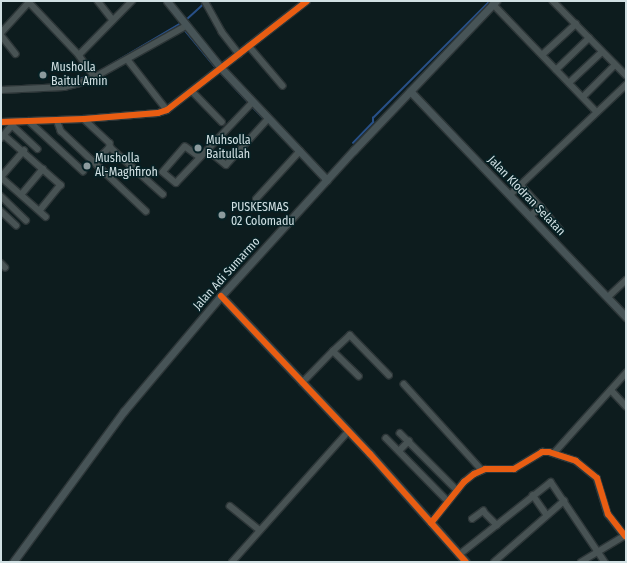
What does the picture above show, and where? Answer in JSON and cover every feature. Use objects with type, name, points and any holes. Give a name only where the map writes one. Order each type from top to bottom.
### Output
[{"type":"main road","points":[[168,1],[184,25],[219,70],[267,121],[277,128],[327,180]]},
{"type":"main road","name":"Jalan Adi Sumarmo","points":[[13,562],[124,411],[220,296],[410,91],[495,3]]},
{"type":"main road","name":"Jalan Klodran Selatan","points":[[410,91],[626,317]]},
{"type":"street","points":[[16,54],[1,34],[29,1],[79,55],[94,74]]},
{"type":"street","points":[[98,1],[113,20]]},
{"type":"street","points":[[79,55],[132,1]]},
{"type":"street","points":[[1,122],[13,123],[84,119],[151,114],[167,110],[307,1]]},
{"type":"street","points":[[553,1],[626,75]]},
{"type":"street","points":[[206,3],[239,54]]},
{"type":"street","points":[[495,3],[594,109]]},
{"type":"street","points":[[542,55],[576,24]]},
{"type":"street","points":[[1,90],[64,87],[128,60],[184,25]]},
{"type":"street","points":[[556,70],[589,38]]},
{"type":"street","points":[[249,46],[283,86]]},
{"type":"street","points":[[569,83],[602,52]]},
{"type":"street","points":[[128,60],[167,110]]},
{"type":"street","points":[[582,97],[615,65]]},
{"type":"street","points":[[510,195],[626,85]]},
{"type":"street","points":[[192,92],[222,122]]},
{"type":"street","points":[[199,157],[185,147],[163,172],[176,183],[199,157],[208,151],[251,104]]},
{"type":"street","points":[[84,119],[110,143],[112,148],[163,194]]},
{"type":"street","points":[[57,120],[61,130],[146,211]]},
{"type":"street","points":[[28,121],[83,171]]},
{"type":"street","points":[[208,151],[225,166],[267,121]]},
{"type":"street","points":[[13,123],[2,136],[24,151],[62,186],[40,211]]},
{"type":"street","points":[[13,123],[38,149]]},
{"type":"street","points":[[97,164],[112,148]]},
{"type":"street","points":[[24,151],[1,177],[46,217]]},
{"type":"street","points":[[256,199],[300,151]]},
{"type":"street","points":[[21,195],[44,169]]},
{"type":"street","points":[[521,185],[560,230]]},
{"type":"street","points":[[1,196],[26,220]]},
{"type":"street","points":[[530,216],[540,207]]},
{"type":"street","points":[[1,211],[16,225]]},
{"type":"street","points":[[608,297],[626,280]]},
{"type":"street","points":[[220,296],[348,432],[466,562]]},
{"type":"street","points":[[302,383],[350,335],[389,376]]},
{"type":"street","points":[[333,351],[359,376]]},
{"type":"street","points":[[554,453],[626,373]]},
{"type":"street","points":[[404,384],[482,470]]},
{"type":"street","points":[[611,390],[626,406]]},
{"type":"street","points":[[232,562],[348,432]]},
{"type":"street","points":[[400,433],[457,490]]},
{"type":"street","points":[[386,438],[448,501]]},
{"type":"street","points":[[399,451],[409,441]]},
{"type":"street","points":[[431,524],[468,478],[482,470],[514,469],[542,452],[554,453],[576,461],[597,478],[608,514],[625,535],[581,562]]},
{"type":"street","points":[[459,554],[551,482],[605,562]]},
{"type":"street","points":[[533,495],[547,515]]},
{"type":"street","points":[[494,562],[564,501]]},
{"type":"street","points":[[230,506],[260,530]]},
{"type":"street","points":[[472,519],[483,510],[497,525]]},
{"type":"waterway","points":[[353,143],[373,122],[373,118],[490,1]]},
{"type":"waterway","points":[[186,20],[204,4]]},
{"type":"waterway","points":[[102,70],[181,23]]},
{"type":"waterway","points":[[184,29],[217,69]]},
{"type":"waterway","points":[[220,72],[265,120]]},
{"type":"waterway","points":[[66,84],[91,75]]},
{"type":"waterway","points":[[268,123],[276,129]]},
{"type":"cycle path","points":[[1,122],[84,119],[158,113],[167,110],[307,1]]},
{"type":"cycle path","points":[[221,296],[370,454],[466,562]]},
{"type":"cycle path","points":[[431,523],[464,482],[474,474],[485,469],[514,469],[542,452],[549,452],[576,461],[597,478],[608,514],[625,536]]},
{"type":"place","name":"Musholla Baitul Amin","points":[[43,75]]},
{"type":"place","name":"Muhsolla Baitullah","points":[[198,148]]},
{"type":"place","name":"Musholla Al-Maghfiroh","points":[[87,166]]},
{"type":"place","name":"PUSKESMAS 02 Colomadu","points":[[222,215]]}]
